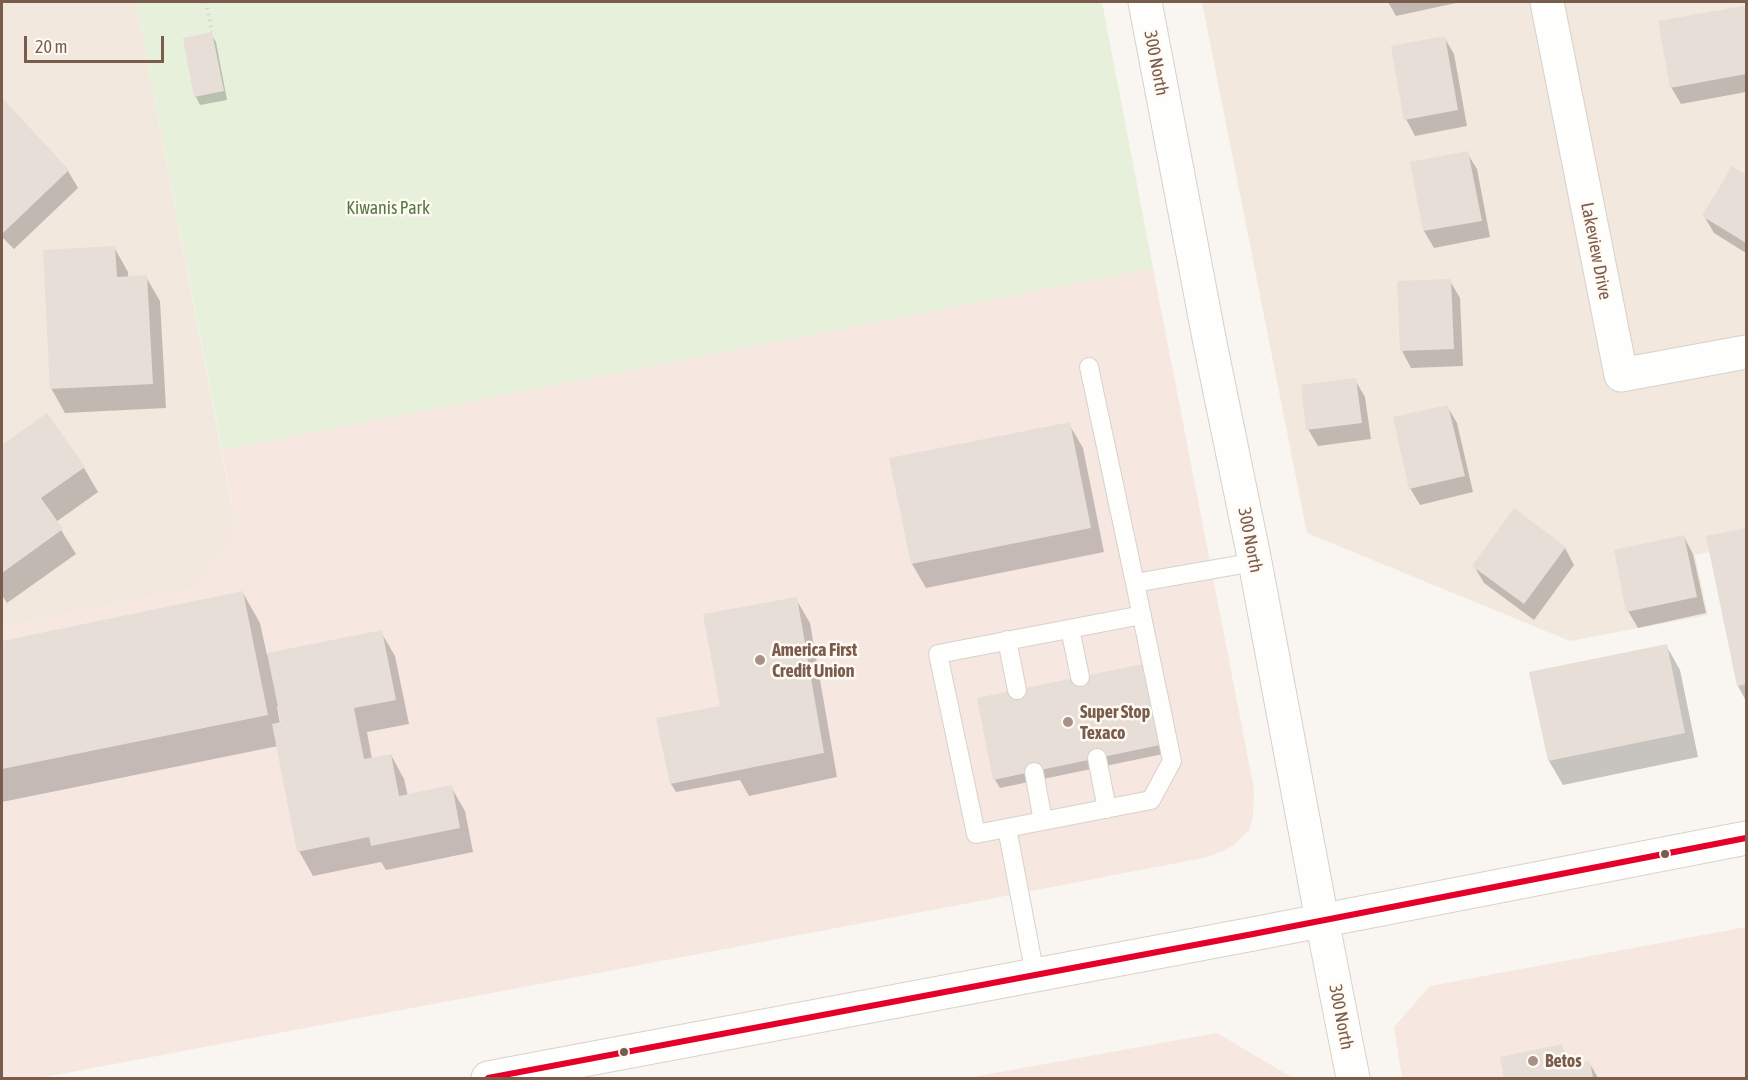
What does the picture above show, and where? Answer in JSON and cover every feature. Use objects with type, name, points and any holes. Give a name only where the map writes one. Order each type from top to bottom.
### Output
[{"type":"main road","name":"300 North","points":[[1145,2],[1353,1078]]},
{"type":"main road","name":"Lakeview Drive","points":[[1548,2],[1621,375],[1746,352]]},
{"type":"main road","points":[[488,1078],[1746,838]]},
{"type":"lane","points":[[1089,367],[1142,615],[1172,761],[1151,800],[976,834],[938,654],[1142,615]]},
{"type":"lane","points":[[1135,583],[1255,562]]},
{"type":"lane","points":[[1070,629],[1080,677]]},
{"type":"lane","points":[[1007,640],[1017,690]]},
{"type":"lane","points":[[1097,758],[1107,809]]},
{"type":"lane","points":[[1034,772],[1043,821]]},
{"type":"lane","points":[[1007,828],[1035,975]]},
{"type":"path","points":[[206,2],[212,32]]},
{"type":"shaded area","points":[[2,2],[136,2],[237,532],[193,589],[2,627]]},
{"type":"shaded area","points":[[1202,2],[1746,2],[1746,545],[1695,555],[1708,615],[1570,641],[1307,533]]},
{"type":"shaded area","points":[[1153,268],[1254,789],[1253,817],[1249,830],[1235,844],[1208,857],[964,904],[40,1078],[2,1078],[2,627],[193,589],[237,532],[222,450]]},
{"type":"shaded area","points":[[1746,927],[1746,1078],[1402,1078],[1394,1027],[1430,986]]},
{"type":"shaded area","points":[[1217,1033],[1293,1078],[967,1078]]},
{"type":"green space","name":"Kiwanis Park","points":[[136,2],[1102,2],[1153,268],[222,450]]},
{"type":"building","points":[[1744,6],[1746,74],[1670,88],[1658,21]]},
{"type":"building","points":[[212,32],[224,91],[194,97],[183,38]]},
{"type":"building","points":[[1445,36],[1458,110],[1404,120],[1391,46]]},
{"type":"building","points":[[2,98],[69,170],[3,233],[2,232]]},
{"type":"building","points":[[1468,151],[1482,221],[1423,231],[1410,162]]},
{"type":"building","points":[[1732,166],[1746,175],[1746,243],[1702,216]]},
{"type":"building","points":[[115,246],[117,277],[147,275],[153,384],[50,389],[43,250]]},
{"type":"building","points":[[1451,279],[1454,349],[1400,351],[1397,281]]},
{"type":"building","points":[[1356,378],[1362,423],[1306,430],[1301,385]]},
{"type":"building","points":[[1448,405],[1465,476],[1409,489],[1393,417]]},
{"type":"building","points":[[47,413],[85,467],[41,498],[63,529],[2,573],[2,445]]},
{"type":"building","points":[[1070,422],[1091,528],[911,564],[889,458]]},
{"type":"building","points":[[1514,508],[1566,547],[1524,604],[1472,566]]},
{"type":"building","points":[[1746,528],[1746,684],[1737,686],[1706,536]]},
{"type":"building","points":[[1684,535],[1697,597],[1626,612],[1614,550]]},
{"type":"building","points":[[243,591],[268,715],[2,769],[2,641]]},
{"type":"building","name":"America First Credit Union","points":[[797,597],[824,753],[670,784],[656,718],[720,706],[703,614]]},
{"type":"building","points":[[382,630],[396,700],[354,708],[364,759],[391,754],[399,796],[452,785],[460,828],[371,846],[369,837],[297,852],[272,724],[281,722],[267,653]]},
{"type":"building","points":[[1667,644],[1685,733],[1548,761],[1529,672]]},
{"type":"building","name":"Super Stop Texaco","points":[[1143,664],[1160,745],[993,780],[977,698]]},
{"type":"building","name":"Betos","points":[[1562,1044],[1566,1065],[1590,1061],[1593,1078],[1504,1078],[1500,1057]]},
{"type":"transit line","points":[[488,1078],[1253,934],[1746,838]]},
{"type":"place","name":"America First Credit Union","points":[[760,660]]},
{"type":"place","name":"Super Stop Texaco","points":[[1068,722]]},
{"type":"place","name":"Betos","points":[[1533,1061]]}]
